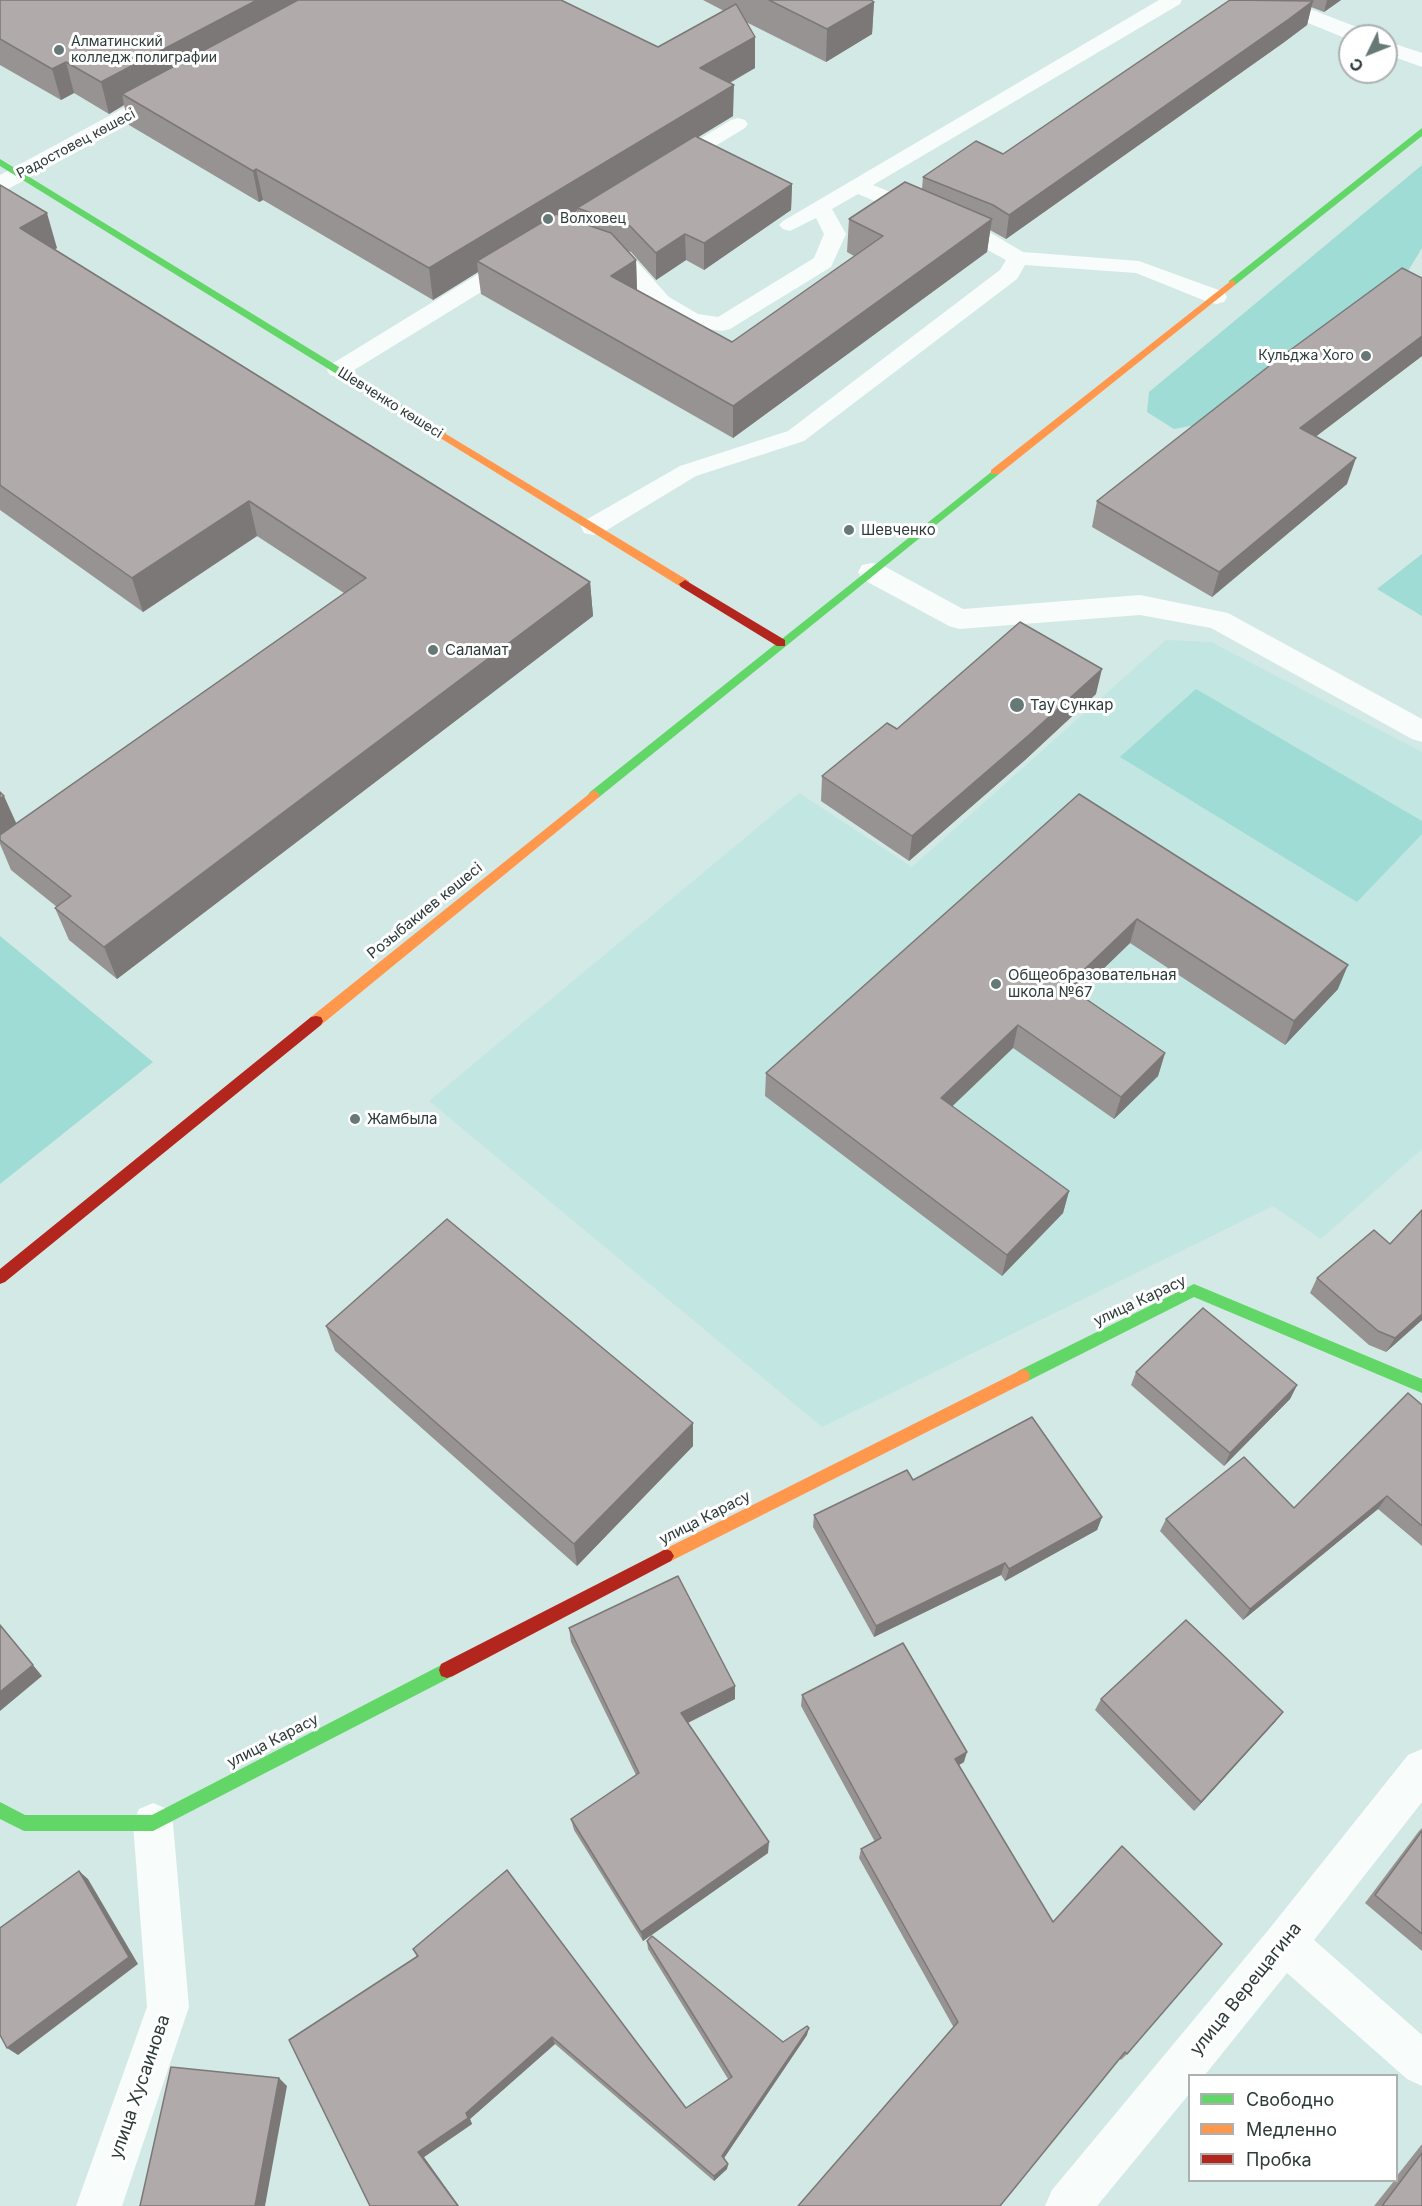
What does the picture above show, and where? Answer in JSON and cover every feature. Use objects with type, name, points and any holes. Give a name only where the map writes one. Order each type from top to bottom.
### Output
[{"type":"street","points":[[1268,0],[1338,28]]},
{"type":"street","points":[[1398,52],[1422,61]]},
{"type":"street","name":"Радостовец көшесі","points":[[0,184],[185,84]]},
{"type":"street","name":"Розыбакиев көшесі","points":[[0,1278],[781,643],[1422,131]]},
{"type":"street","name":"Шевченко көшесі","points":[[0,162],[781,643]]},
{"type":"street","points":[[872,572],[959,619],[1140,605],[1218,620],[1422,732]]},
{"type":"street","name":"улица Карасу","points":[[0,1810],[24,1823],[153,1822],[722,1527],[1194,1290],[1422,1386]]},
{"type":"street","name":"улица Верещагина","points":[[1068,2206],[1285,1943],[1422,1769]]},
{"type":"street","name":"улица Хусаинова","points":[[99,2206],[168,2007],[153,1822]]},
{"type":"street","points":[[1285,1943],[1422,2064]]},
{"type":"lane","points":[[790,225],[1173,0]]},
{"type":"lane","points":[[657,174],[738,124]]},
{"type":"lane","points":[[857,186],[981,237],[1018,258],[1139,267],[1216,297]]},
{"type":"lane","points":[[589,248],[622,259],[661,302],[692,320],[722,324],[823,262],[835,234],[821,207]]},
{"type":"lane","points":[[338,370],[536,248]]},
{"type":"lane","points":[[592,527],[688,471],[796,436],[1010,274],[1018,258]]},
{"type":"shaded area","points":[[1422,165],[1422,248],[1394,294],[1229,419],[1174,429],[1147,412],[1149,392]]},
{"type":"shaded area","points":[[1422,554],[1422,616],[1377,589]]},
{"type":"shaded area","name":"Общеобразовательная школа №67","points":[[1166,640],[1211,642],[1422,752],[1422,1149],[1321,1239],[1273,1206],[822,1427],[429,1101],[799,793],[912,867]]},
{"type":"shaded area","points":[[1196,689],[1422,821],[1422,834],[1357,902],[1120,757]]},
{"type":"shaded area","points":[[0,936],[153,1062],[0,1184]]},
{"type":"building","name":"Алматинский колледж полиграфии","points":[[0,0],[257,0],[101,82],[66,62],[52,69],[0,39]]},
{"type":"building","points":[[298,0],[561,0],[658,47],[736,4],[755,37],[700,68],[734,85],[429,268],[256,169],[253,171],[122,94]]},
{"type":"building","points":[[769,0],[871,0],[874,2],[827,29]]},
{"type":"building","points":[[1230,0],[1313,1],[1009,215],[993,205],[923,177],[976,141],[1003,154]]},
{"type":"building","points":[[695,136],[792,184],[704,243],[685,234],[656,253],[630,226],[577,208]]},
{"type":"building","points":[[905,182],[992,219],[733,406],[477,261],[556,214],[611,233],[636,260],[611,276],[732,342],[883,236],[849,219]]},
{"type":"building","name":"Саламат","points":[[0,185],[47,213],[20,228],[590,582],[104,947],[55,908],[71,896],[0,840],[0,835],[366,578],[249,501],[132,578],[0,485]]},
{"type":"building","points":[[1402,268],[1422,278],[1422,336],[1300,428],[1356,458],[1219,572],[1097,501],[1278,359]]},
{"type":"building","points":[[1020,622],[1102,669],[912,836],[822,776],[887,723],[897,729]]},
{"type":"building","points":[[1079,794],[1348,965],[1294,1021],[1137,919],[1067,986],[1165,1053],[1121,1097],[1018,1025],[941,1098],[1069,1191],[1007,1255],[766,1073]]},
{"type":"building","points":[[1422,1210],[1422,1314],[1395,1338],[1378,1331],[1317,1278],[1374,1230],[1390,1244]]},
{"type":"building","points":[[447,1219],[693,1423],[574,1544],[326,1326]]},
{"type":"building","points":[[1203,1308],[1297,1385],[1230,1453],[1136,1372]]},
{"type":"building","points":[[1408,1393],[1422,1405],[1422,1526],[1387,1496],[1250,1609],[1166,1519],[1244,1457],[1294,1508]]},
{"type":"building","points":[[1032,1417],[1102,1517],[1009,1569],[1005,1563],[876,1626],[814,1515],[907,1470],[913,1480]]},
{"type":"building","points":[[678,1576],[735,1686],[681,1713],[769,1842],[641,1932],[571,1819],[639,1773],[569,1628]]},
{"type":"building","points":[[1186,1620],[1283,1712],[1201,1802],[1101,1699]]},
{"type":"building","points":[[0,1625],[33,1665],[0,1692]]},
{"type":"building","points":[[903,1643],[967,1752],[955,1759],[1053,1922],[1122,1846],[1222,1944],[1127,2054],[1125,2052],[1000,2206],[798,2206],[958,2022],[861,1849],[881,1838],[802,1695]]},
{"type":"building","points":[[1422,1831],[1422,1934],[1375,1895]]},
{"type":"building","points":[[507,1870],[686,2108],[732,2077],[647,1941],[652,1936],[783,2042],[807,2026],[809,2028],[722,2156],[728,2164],[714,2176],[552,2037],[466,2113],[468,2118],[418,2152],[458,2206],[370,2206],[289,2040],[418,1956],[413,1949]]},
{"type":"building","points":[[79,1871],[129,1957],[7,2048],[0,2035],[0,1928]]},
{"type":"building","points":[[171,2067],[279,2078],[255,2206],[140,2206]]},
{"type":"building","points":[[1422,2153],[1422,2206],[1382,2206]]},
{"type":"traffic: fast","points":[[1232,283],[1422,131]]},
{"type":"traffic: fast","points":[[0,162],[441,434]]},
{"type":"traffic: fast","points":[[594,795],[995,472]]},
{"type":"traffic: fast","points":[[1023,1376],[1194,1290],[1422,1386]]},
{"type":"traffic: fast","points":[[0,1810],[24,1823],[153,1823],[447,1670]]},
{"type":"traffic: slow","points":[[995,472],[1232,283]]},
{"type":"traffic: slow","points":[[441,434],[685,584]]},
{"type":"traffic: slow","points":[[316,1021],[594,795]]},
{"type":"traffic: slow","points":[[666,1556],[1023,1376]]},
{"type":"traffic: jam","points":[[685,584],[781,643]]},
{"type":"traffic: jam","points":[[0,1278],[316,1021]]},
{"type":"traffic: jam","points":[[447,1670],[666,1556]]},
{"type":"place","name":"Алматинский колледж полиграфии","points":[[59,50]]},
{"type":"place","name":"Волховец","points":[[548,219]]},
{"type":"place","name":"Кульджа Хого","points":[[1366,356]]},
{"type":"place","name":"Шевченко","points":[[849,530]]},
{"type":"place","name":"Саламат","points":[[433,650]]},
{"type":"place","name":"Тау Сункар","points":[[1017,705]]},
{"type":"place","name":"Общеобразовательная школа №67","points":[[996,984]]},
{"type":"place","name":"Жамбыла","points":[[355,1119]]}]
